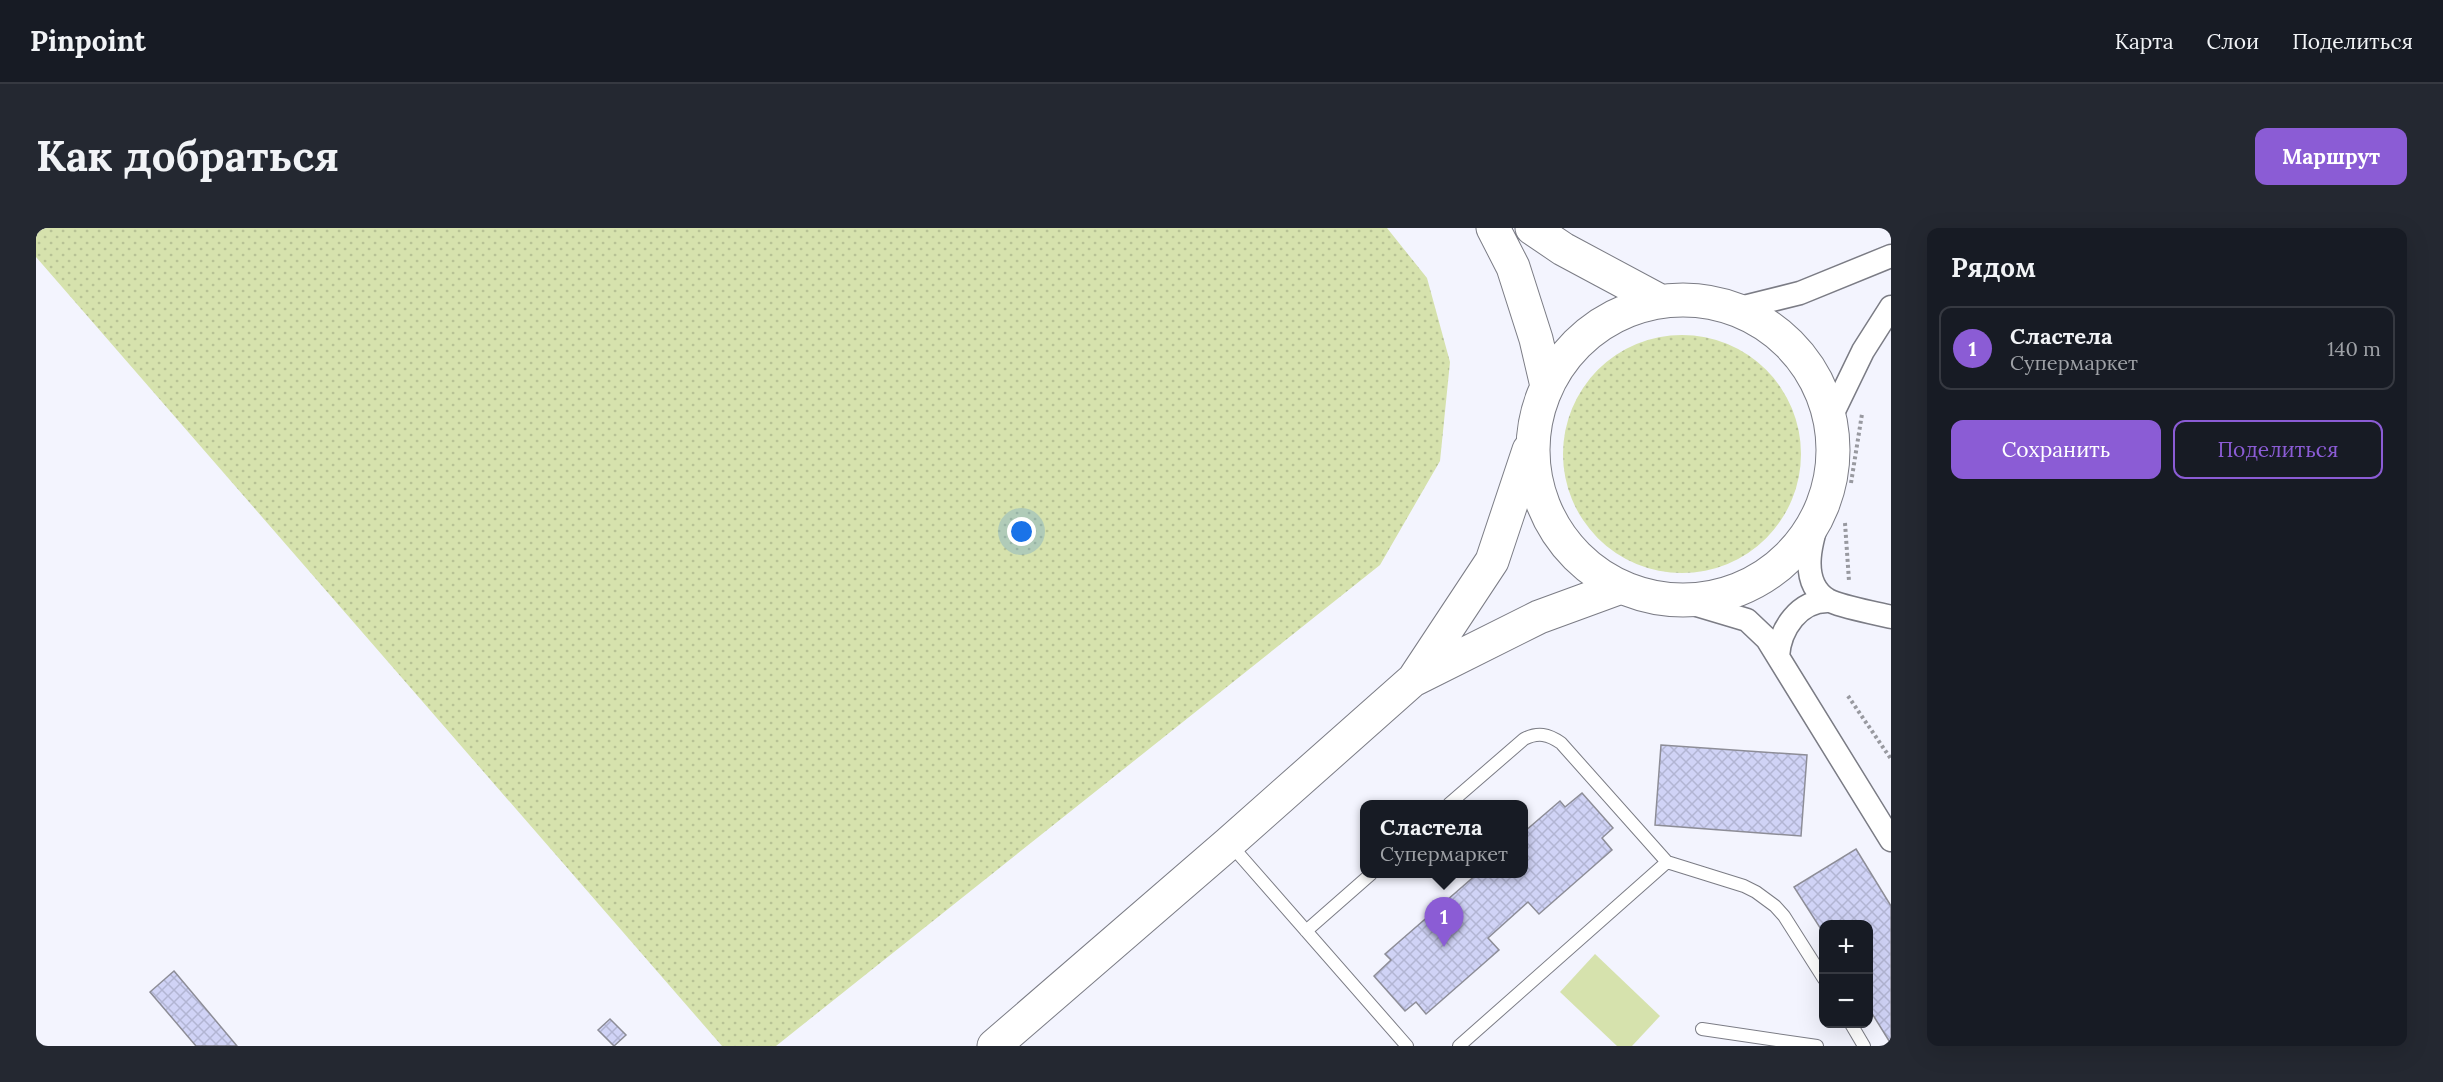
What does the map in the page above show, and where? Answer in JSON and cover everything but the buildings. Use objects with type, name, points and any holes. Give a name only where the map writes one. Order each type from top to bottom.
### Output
[{"type":"main road","points":[[1493,228],[1513,267],[1536,339],[1547,386]]},
{"type":"main road","points":[[1532,228],[1563,249],[1660,301]]},
{"type":"main road","points":[[1006,1043],[1414,679],[1492,561],[1533,437],[1547,386],[1566,355],[1593,330],[1624,311],[1660,301],[1698,300],[1736,309],[1769,327],[1797,352],[1818,384],[1830,419],[1833,456],[1841,498],[1815,523],[1796,549],[1772,571],[1744,588],[1713,597],[1680,600],[1650,597],[1621,587],[1590,568],[1564,542],[1545,510],[1535,474],[1533,437]]},
{"type":"main road","points":[[1414,679],[1539,617],[1621,587]]},
{"type":"street","points":[[1736,309],[1800,293],[1891,256]]},
{"type":"street","points":[[1830,419],[1863,351],[1891,307]]},
{"type":"street","points":[[1830,601],[1818,590],[1810,576],[1808,565],[1815,530],[1841,498]]},
{"type":"street","points":[[1680,600],[1747,620],[1767,639],[1891,840]]},
{"type":"street","points":[[1778,656],[1783,633],[1800,612],[1812,603],[1830,601],[1891,616]]},
{"type":"lane","points":[[1454,800],[1524,739],[1538,734],[1547,735],[1561,743],[1667,862],[1744,886],[1766,898],[1784,916],[1820,974]]},
{"type":"lane","points":[[1229,843],[1407,1046]]},
{"type":"lane","points":[[1459,1046],[1667,862]]},
{"type":"lane","points":[[1306,931],[1365,878]]},
{"type":"lane","points":[[1854,1028],[1864,1046]]},
{"type":"lane","points":[[1702,1029],[1817,1046]]},
{"type":"path","points":[[1862,609],[1848,579],[1841,498],[1864,408]]},
{"type":"path","points":[[1848,696],[1891,759]]},
{"type":"green space","points":[[36,228],[1387,228],[1427,278],[1450,362],[1440,461],[1380,565],[776,1046],[722,1046],[36,257]]},
{"type":"green space","points":[[1670,335],[1694,335],[1717,340],[1738,349],[1758,362],[1774,378],[1787,398],[1796,419],[1801,454],[1799,477],[1792,500],[1774,530],[1758,546],[1738,559],[1717,568],[1694,573],[1670,573],[1647,568],[1626,559],[1606,546],[1590,530],[1577,510],[1568,489],[1563,466],[1563,442],[1568,419],[1577,398],[1590,378],[1606,362],[1626,349],[1647,340]]},
{"type":"green space","points":[[1595,954],[1660,1016],[1632,1046],[1617,1046],[1560,992]]},
{"type":"place","name":"Сластела","points":[[1444,947]]}]
